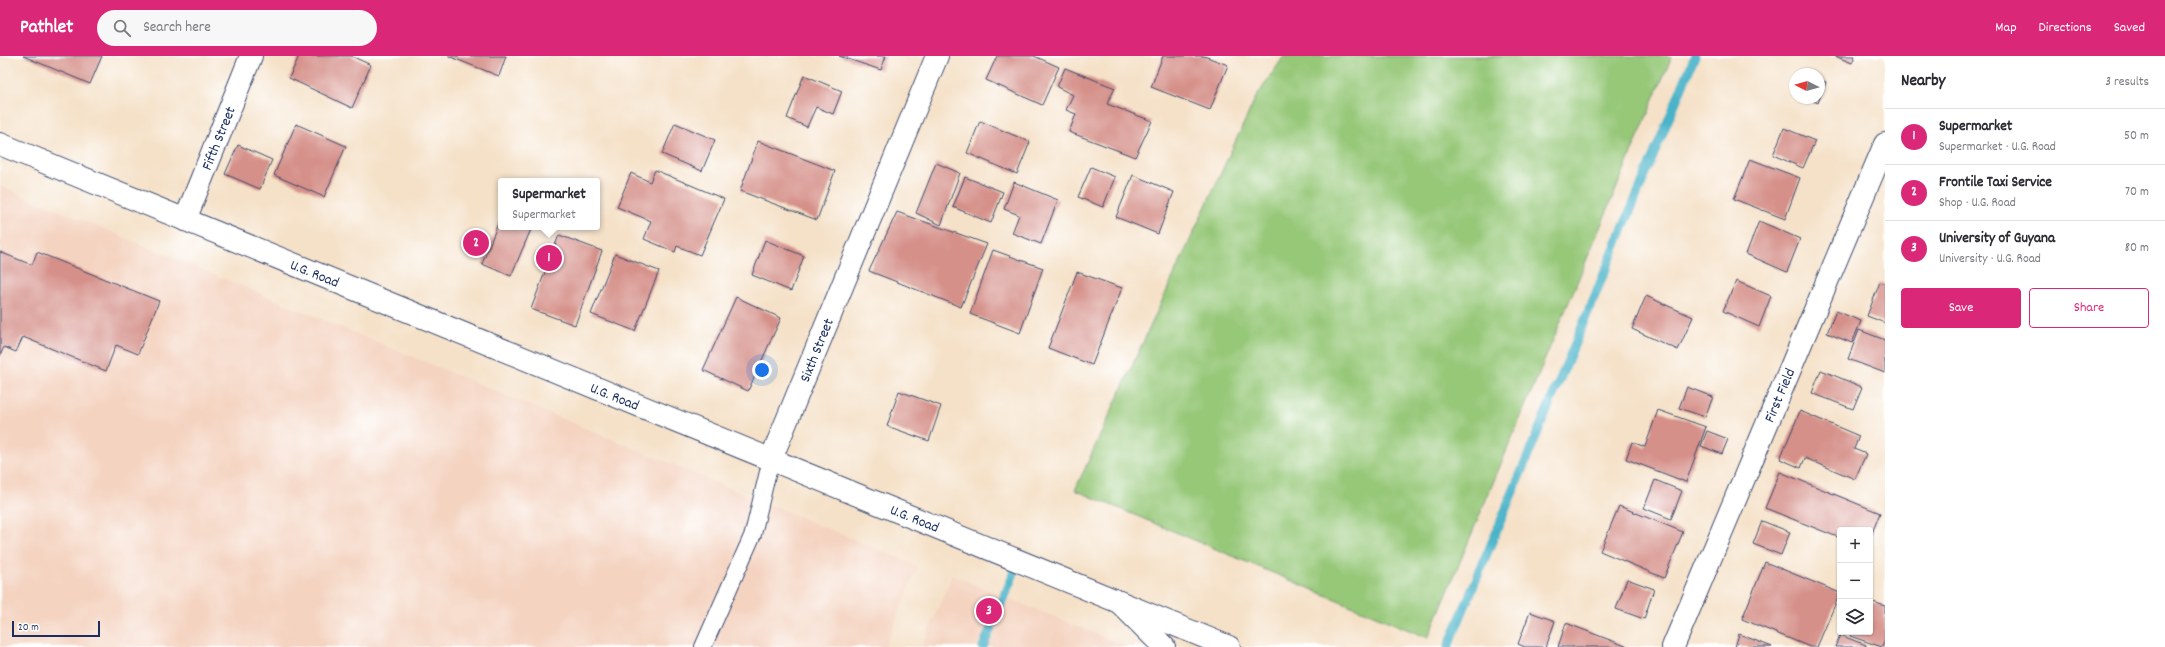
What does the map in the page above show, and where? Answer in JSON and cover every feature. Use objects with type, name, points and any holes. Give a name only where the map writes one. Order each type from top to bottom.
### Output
[{"type":"street","name":"Fifth Street","points":[[185,220],[251,56]]},
{"type":"street","name":"Sixth Street","points":[[771,459],[937,56]]},
{"type":"street","name":"U.G. Road","points":[[0,144],[1229,647]]},
{"type":"street","name":"First Field","points":[[1673,647],[1885,144]]},
{"type":"street","points":[[1119,602],[1164,647]]},
{"type":"lane","name":"Sixth Street","points":[[703,647],[753,534],[771,459]]},
{"type":"shaded area","points":[[0,186],[918,566],[885,647],[0,647]]},
{"type":"shaded area","points":[[952,575],[1128,647],[922,647]]},
{"type":"green space","points":[[1284,56],[1672,56],[1428,638],[1075,490],[1255,99]]},
{"type":"building","points":[[23,56],[102,56],[90,84]]},
{"type":"building","points":[[299,56],[351,56],[371,65],[352,108],[289,78]]},
{"type":"building","points":[[448,56],[506,56],[499,76]]},
{"type":"building","points":[[839,56],[886,56],[881,70]]},
{"type":"building","points":[[997,56],[1034,56],[1059,67],[1042,105],[986,80]]},
{"type":"building","points":[[1163,56],[1204,56],[1228,65],[1210,110],[1151,87]]},
{"type":"building","points":[[1835,56],[1855,56],[1852,63]]},
{"type":"building","points":[[1065,68],[1115,88],[1107,104],[1152,121],[1135,157],[1069,132],[1076,114],[1066,110],[1073,95],[1057,87]]},
{"type":"building","points":[[804,75],[842,91],[833,114],[816,107],[807,127],[787,118]]},
{"type":"building","points":[[980,121],[1030,142],[1017,174],[967,153]]},
{"type":"building","points":[[675,123],[715,140],[702,171],[662,154]]},
{"type":"building","points":[[296,124],[346,146],[324,197],[274,175]]},
{"type":"building","points":[[1784,128],[1815,141],[1803,168],[1773,155]]},
{"type":"building","points":[[758,141],[835,171],[817,220],[740,191]]},
{"type":"building","points":[[238,145],[272,160],[260,189],[225,174]]},
{"type":"building","points":[[1750,159],[1800,178],[1785,219],[1734,199]]},
{"type":"building","points":[[936,163],[960,173],[941,225],[916,213]]},
{"type":"building","points":[[1091,167],[1115,177],[1103,207],[1078,197]]},
{"type":"building","points":[[655,170],[724,199],[700,255],[677,246],[675,252],[644,239],[651,221],[617,207],[631,173],[650,182]]},
{"type":"building","points":[[1133,175],[1174,192],[1158,234],[1116,217]]},
{"type":"building","points":[[965,177],[1003,192],[991,223],[953,207]]},
{"type":"building","points":[[1014,182],[1058,200],[1041,244],[1012,233],[1019,215],[1004,209]]},
{"type":"building","points":[[897,212],[987,244],[961,307],[869,271]]},
{"type":"building","points":[[1759,221],[1800,239],[1787,272],[1746,254]]},
{"type":"building","points":[[498,224],[498,230],[531,230],[511,276],[482,264]]},
{"type":"building","points":[[559,235],[602,251],[575,325],[531,309]]},
{"type":"building","points":[[765,240],[804,256],[791,291],[752,275]]},
{"type":"building","points":[[993,250],[1043,268],[1020,333],[970,314]]},
{"type":"building","points":[[0,252],[32,265],[37,252],[159,301],[138,354],[116,345],[106,371],[23,337],[16,352],[4,347],[0,356]]},
{"type":"building","points":[[615,254],[659,271],[635,331],[591,314]]},
{"type":"building","points":[[1077,272],[1122,288],[1092,365],[1048,348]]},
{"type":"building","points":[[1736,281],[1771,296],[1759,327],[1723,311]]},
{"type":"building","points":[[1880,282],[1885,284],[1885,323],[1867,316]]},
{"type":"building","points":[[1646,296],[1693,317],[1678,350],[1632,329]]},
{"type":"building","points":[[736,297],[781,318],[748,391],[703,370]]},
{"type":"building","points":[[1836,311],[1861,321],[1852,343],[1827,333]]},
{"type":"building","points":[[1859,330],[1885,340],[1885,373],[1848,359]]},
{"type":"building","points":[[1821,370],[1862,387],[1853,409],[1812,393]]},
{"type":"building","points":[[1687,387],[1713,397],[1705,417],[1679,408]]},
{"type":"building","points":[[899,391],[941,406],[929,441],[887,426]]},
{"type":"building","points":[[1658,410],[1706,427],[1686,482],[1626,459],[1632,442],[1645,447]]},
{"type":"building","points":[[1800,411],[1859,436],[1854,449],[1866,454],[1855,479],[1805,458],[1801,468],[1780,459]]},
{"type":"building","points":[[1707,431],[1728,439],[1722,454],[1701,446]]},
{"type":"building","points":[[1780,472],[1880,513],[1873,530],[1873,527],[1837,527],[1837,537],[1765,508]]},
{"type":"building","points":[[1655,480],[1682,491],[1671,519],[1644,508]]},
{"type":"building","points":[[1619,506],[1683,532],[1664,578],[1600,551]]},
{"type":"building","points":[[1762,521],[1790,532],[1781,555],[1753,544]]},
{"type":"building","points":[[1765,562],[1837,592],[1837,600],[1817,647],[1810,647],[1742,619]]},
{"type":"building","points":[[1627,579],[1654,589],[1644,619],[1616,609]]},
{"type":"building","points":[[1873,602],[1885,606],[1885,639],[1882,647],[1850,636],[1873,635]]},
{"type":"building","points":[[1530,612],[1555,621],[1546,647],[1525,647],[1518,644]]},
{"type":"building","points":[[1566,623],[1628,647],[1558,647]]},
{"type":"building","points":[[1739,634],[1772,647],[1735,647]]},
{"type":"building","points":[[1840,635],[1866,645],[1865,647],[1835,647]]},
{"type":"waterway","points":[[1448,647],[1695,56]]},
{"type":"waterway","points":[[983,647],[1014,573]]},
{"type":"place","name":"Frontile Taxi Service","points":[[476,243]]},
{"type":"place","name":"Supermarket","points":[[549,258]]},
{"type":"place","name":"University of Guyana","points":[[989,611]]}]
